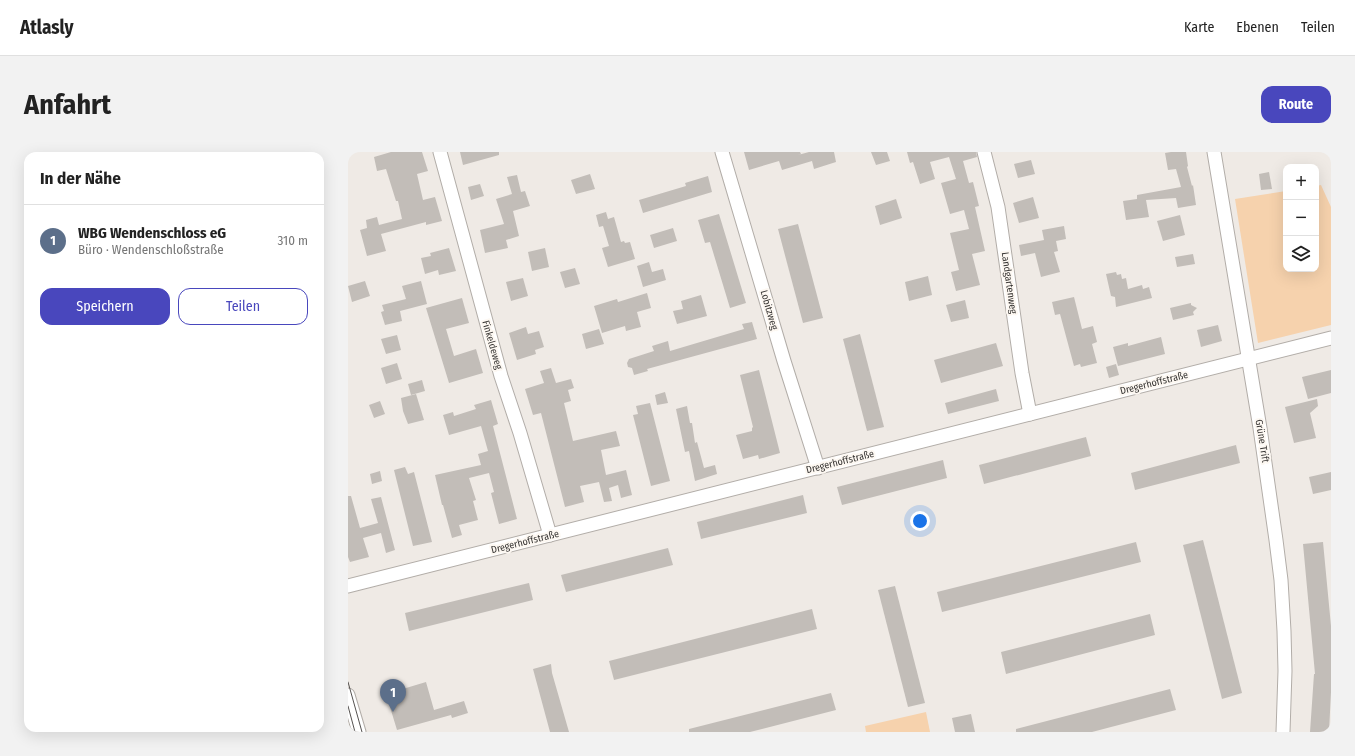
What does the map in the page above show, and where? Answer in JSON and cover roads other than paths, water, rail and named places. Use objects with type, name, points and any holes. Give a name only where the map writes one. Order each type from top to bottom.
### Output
[{"type":"street","name":"Finkeldeweg","points":[[440,152],[501,376],[520,433],[550,535]]},
{"type":"street","name":"Lobitzweg","points":[[722,152],[784,361],[818,468]]},
{"type":"street","name":"Landgartenweg","points":[[984,152],[998,207],[1022,373],[1030,414]]},
{"type":"street","name":"Grüne Trift","points":[[1214,152],[1264,451],[1281,580],[1285,671],[1283,732]]},
{"type":"street","name":"Dregerhoffstraße","points":[[348,586],[1331,338]]},
{"type":"street","points":[[348,695],[359,732]]},
{"type":"tram line","points":[[348,682],[362,732]]},
{"type":"tram line","points":[[348,706],[355,732]]},
{"type":"place","name":"WBG Wendenschloss eG","points":[[393,712]]}]
